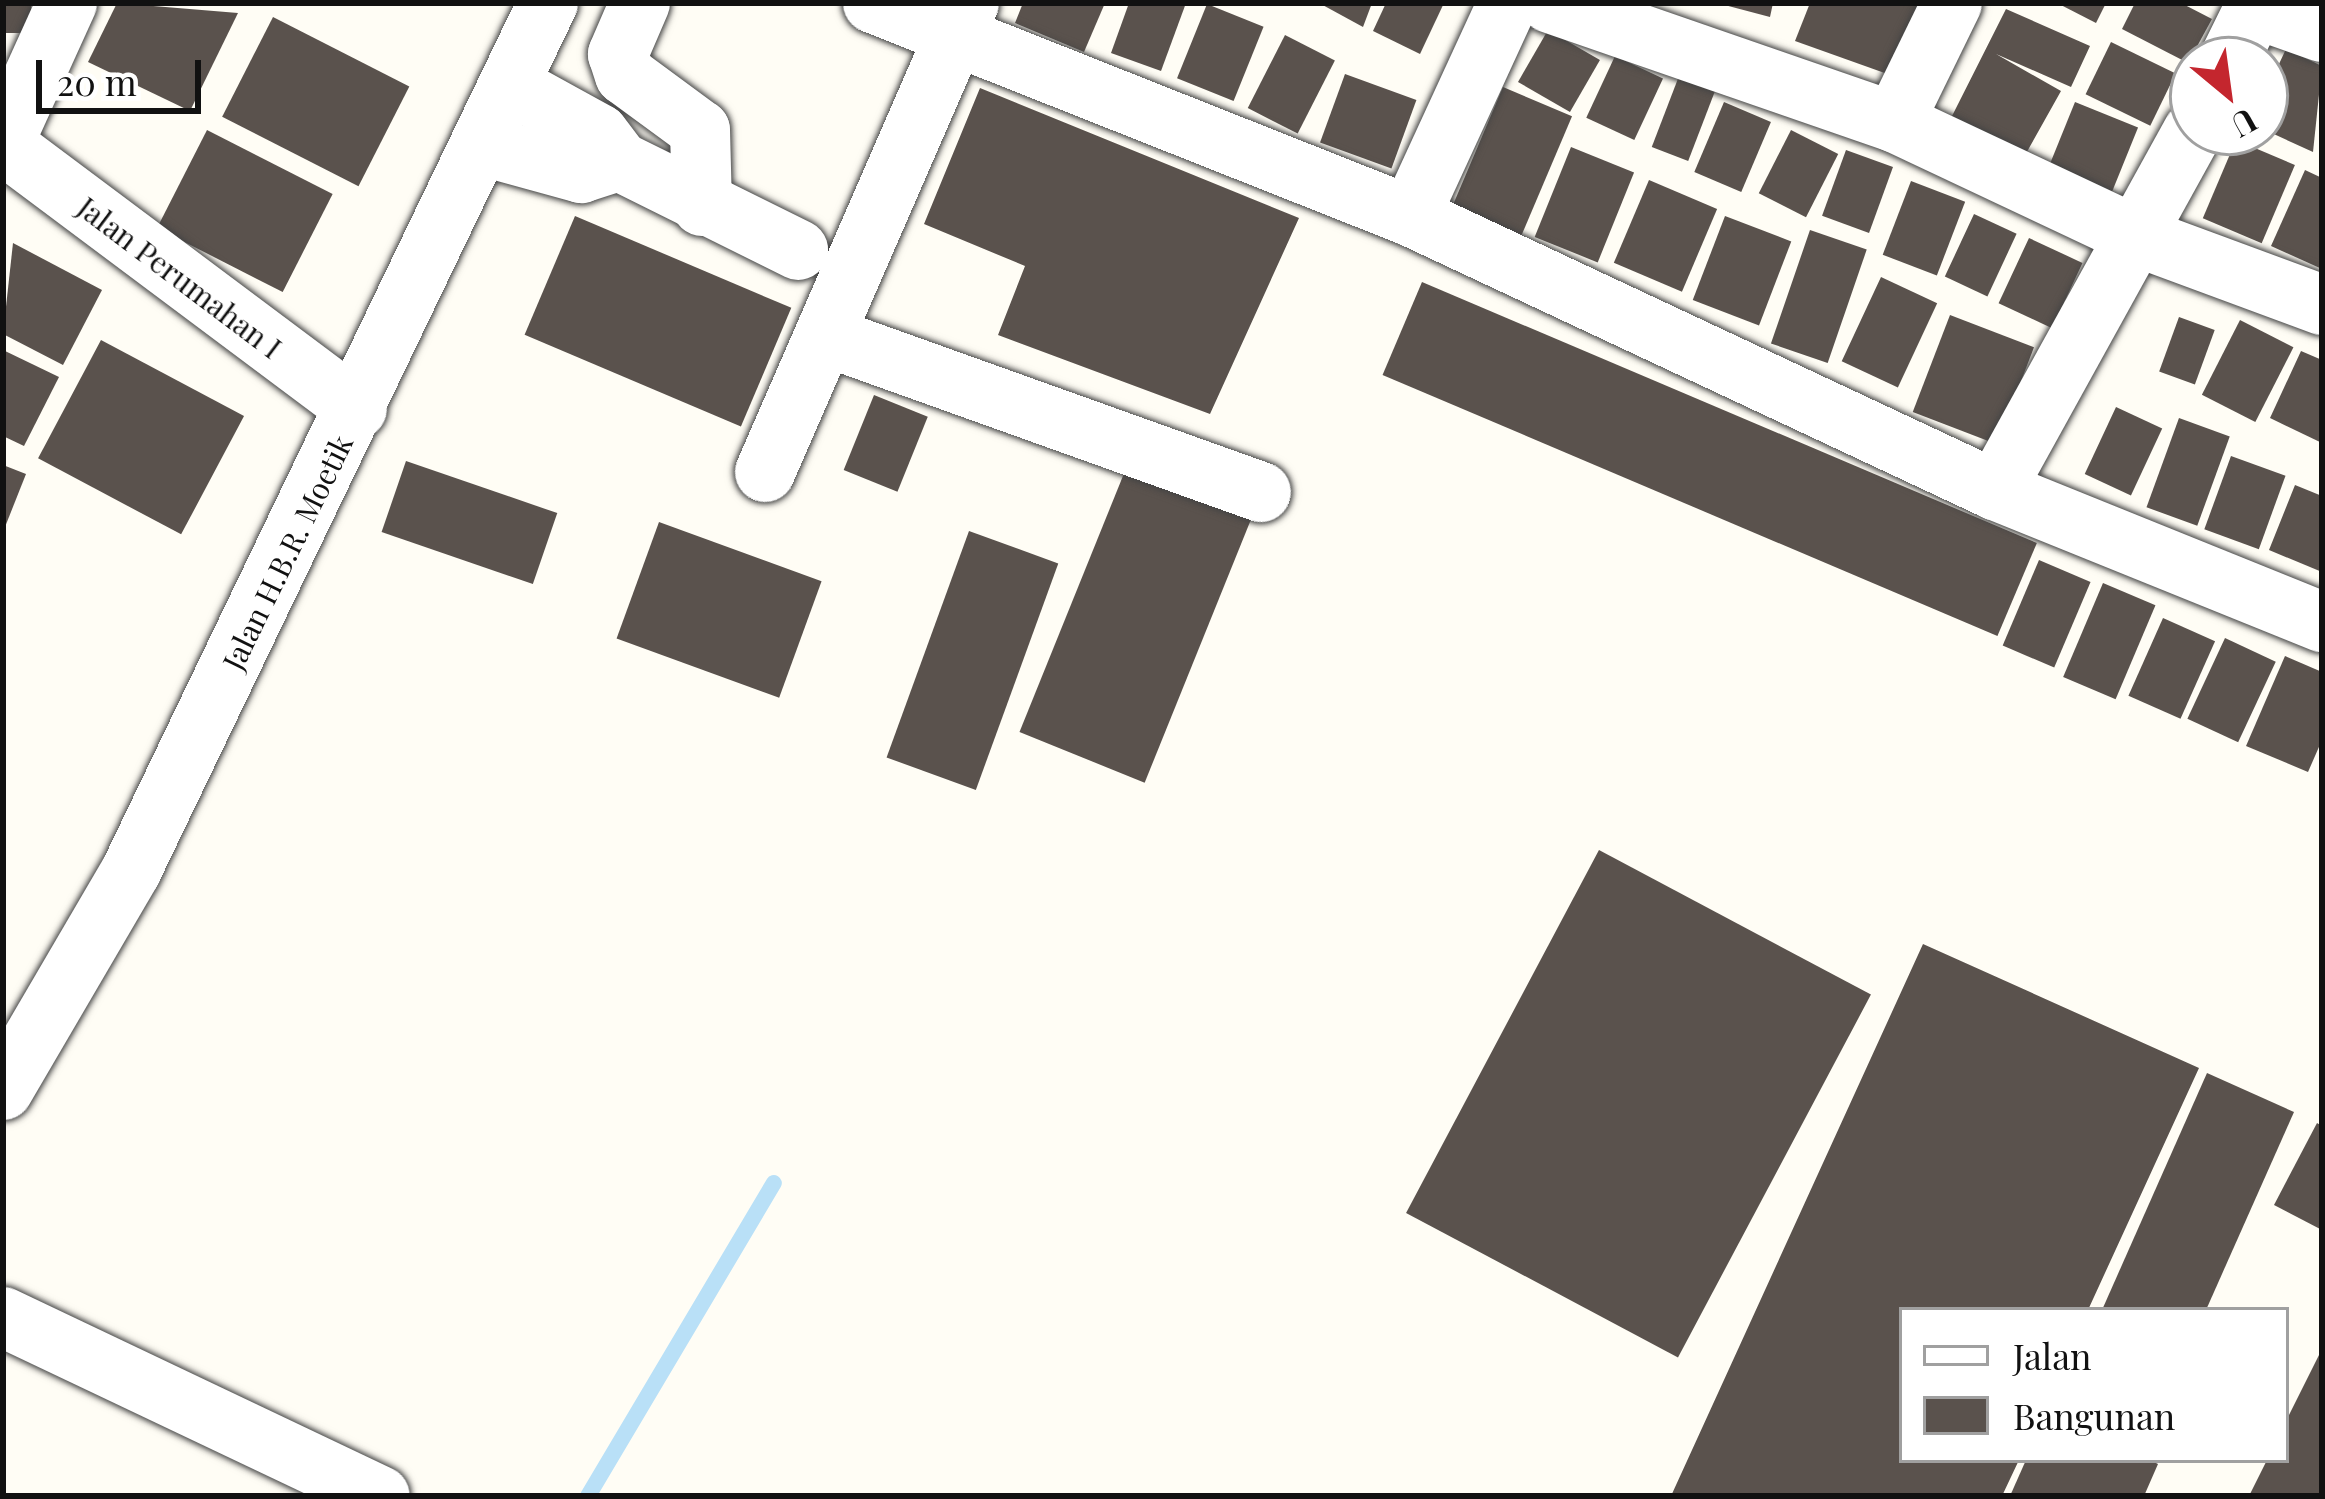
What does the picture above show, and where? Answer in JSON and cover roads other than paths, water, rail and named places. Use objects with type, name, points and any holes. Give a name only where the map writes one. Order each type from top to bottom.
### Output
[{"type":"street","points":[[3,144],[67,3]]},
{"type":"street","name":"Jalan H.B.R. Moetik","points":[[3,1090],[131,871],[488,147],[548,3]]},
{"type":"street","points":[[640,3],[618,54],[625,75],[700,130],[702,206]]},
{"type":"street","points":[[873,3],[962,22],[1410,216],[1995,490],[2322,622]]},
{"type":"street","points":[[1410,216],[1508,3]]},
{"type":"street","points":[[1550,3],[1894,122],[2141,238],[2322,305]]},
{"type":"street","points":[[1894,122],[1952,3]]},
{"type":"street","points":[[2240,36],[2256,5],[2322,32]]},
{"type":"street","points":[[765,472],[962,22]]},
{"type":"street","points":[[512,86],[598,134],[619,161],[798,250]]},
{"type":"street","name":"Jalan Perumahan I","points":[[3,144],[357,410]]},
{"type":"street","points":[[488,147],[581,173],[619,161]]},
{"type":"street","points":[[1995,490],[2141,238],[2181,156]]},
{"type":"street","points":[[825,336],[1261,492]]},
{"type":"street","points":[[3,1317],[380,1496]]},
{"type":"waterway","points":[[588,1496],[774,1183]]}]
